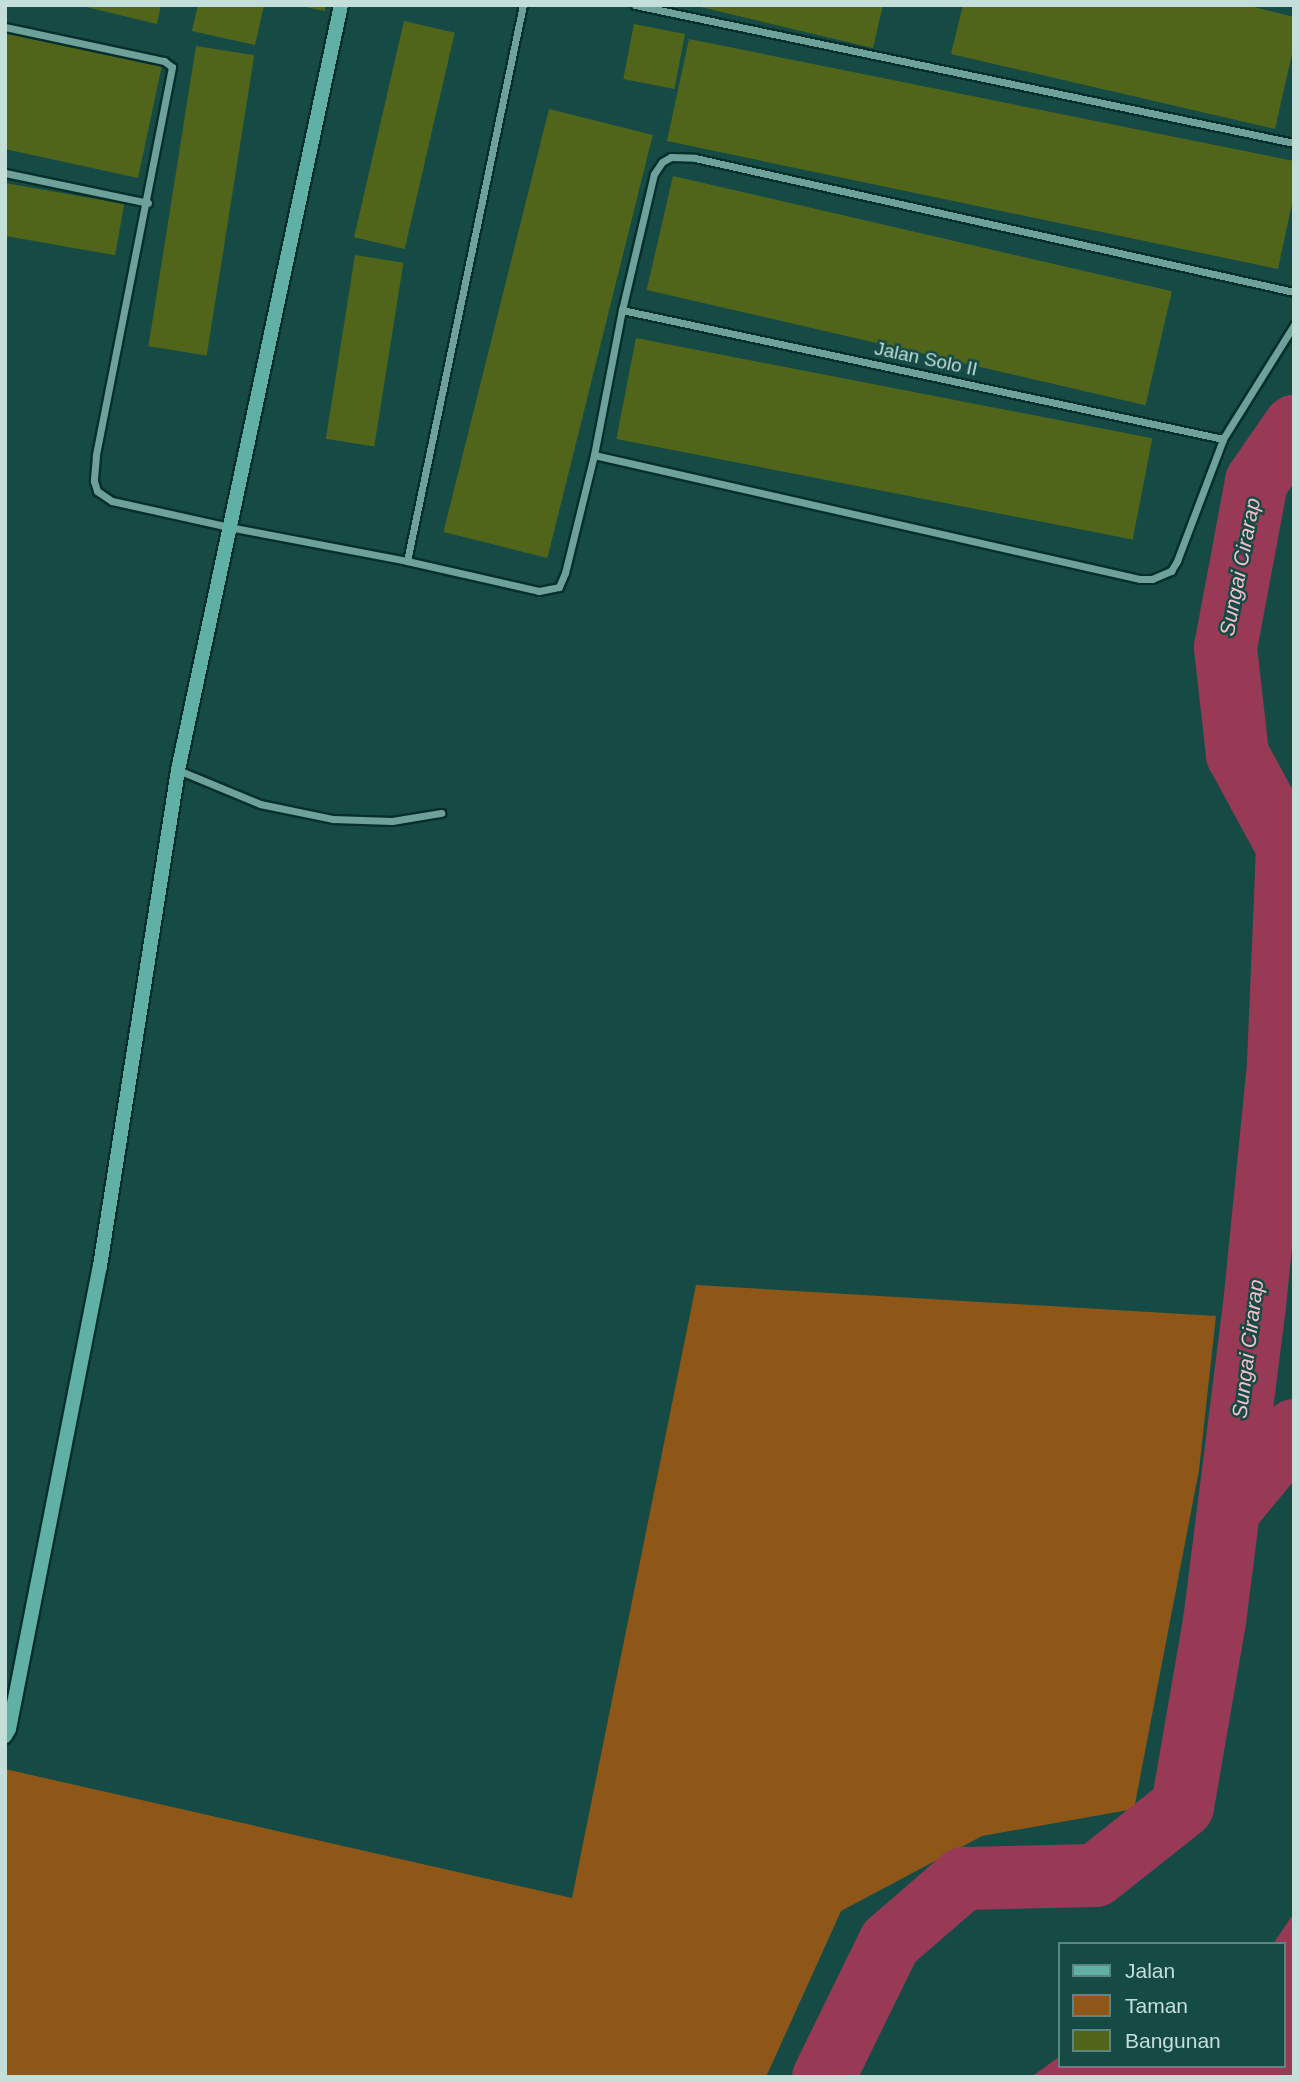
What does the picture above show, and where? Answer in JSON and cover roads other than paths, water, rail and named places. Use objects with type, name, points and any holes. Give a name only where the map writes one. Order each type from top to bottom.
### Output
[{"type":"street","points":[[5,1736],[12,1715],[100,1266],[178,771],[341,5]]},
{"type":"street","points":[[407,561],[523,5]]},
{"type":"street","points":[[635,5],[1294,144]]},
{"type":"street","points":[[5,27],[169,63],[173,72],[96,456],[94,481],[97,491],[112,500],[229,527],[407,561],[539,591],[552,591],[559,587],[565,573],[594,455],[622,310],[654,174],[662,162],[681,157],[1294,292]]},
{"type":"street","points":[[5,173],[148,203]]},
{"type":"street","name":"Jalan Solo II","points":[[622,310],[1223,439]]},
{"type":"street","points":[[594,455],[1140,579],[1162,576],[1177,561],[1223,439],[1294,325]]},
{"type":"street","points":[[178,771],[260,804],[333,819],[392,821],[441,813]]},
{"type":"waterway","name":"Sungai Cirarap","points":[[823,2077],[889,1942],[963,1878],[1095,1875],[1182,1806],[1214,1621],[1254,1305],[1278,1063],[1287,846],[1237,754],[1225,647],[1256,481],[1294,426]]},
{"type":"waterway","points":[[1228,1510],[1294,1430]]}]
